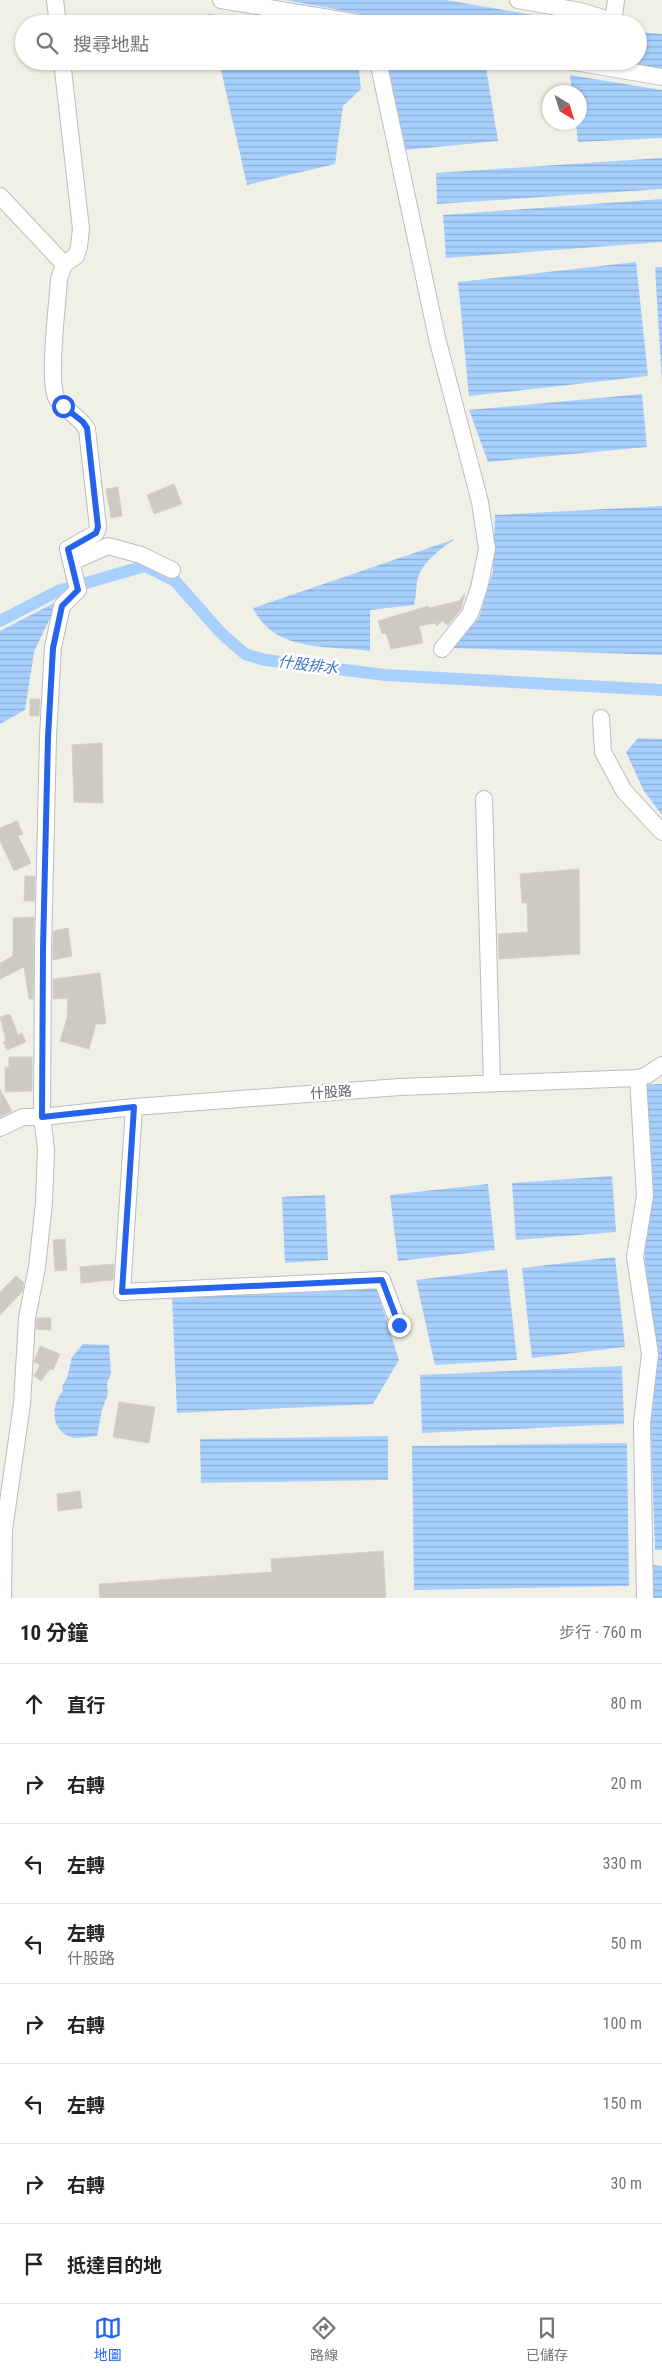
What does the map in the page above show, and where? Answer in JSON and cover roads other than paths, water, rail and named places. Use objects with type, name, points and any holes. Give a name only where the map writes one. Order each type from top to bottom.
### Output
[{"type":"street","points":[[55,0],[57,15]]},
{"type":"street","points":[[221,0],[311,15]]},
{"type":"street","points":[[518,0],[580,11],[592,15]]},
{"type":"street","points":[[614,15],[616,0]]},
{"type":"street","points":[[2,1598],[4,1530],[22,1404],[26,1318],[37,1266],[44,1203],[46,1149],[42,1117],[43,949],[48,737],[53,648],[62,606],[78,590],[68,549],[96,533],[98,527],[87,428],[83,422],[63,406],[53,389],[60,279],[64,264],[76,256],[80,247],[81,229],[63,70]]},
{"type":"street","points":[[380,70],[437,338],[480,502],[487,549],[479,588],[470,614],[442,649]]},
{"type":"street","points":[[629,70],[662,77]]},
{"type":"street","points":[[0,196],[64,264]]},
{"type":"street","points":[[72,565],[108,546],[142,555],[172,570]]},
{"type":"street","points":[[601,718],[603,752],[624,791],[662,832]]},
{"type":"street","points":[[484,799],[492,1084]]},
{"type":"street","name":"什股路","points":[[0,1128],[23,1117],[42,1117],[134,1107],[400,1087],[638,1078],[647,1075],[662,1065]]},
{"type":"street","points":[[638,1078],[645,1196],[635,1257],[638,1290],[650,1354],[642,1423],[645,1598]]},
{"type":"street","points":[[134,1107],[122,1292],[382,1280],[399,1325]]},
{"type":"water","points":[[285,0],[446,0],[534,15],[367,15]]},
{"type":"water","points":[[647,33],[662,34],[662,68],[647,66]]},
{"type":"water","points":[[221,70],[359,70],[361,89],[343,106],[335,164],[247,185]]},
{"type":"water","points":[[389,70],[486,70],[498,141],[405,150]]},
{"type":"water","points":[[570,75],[662,90],[662,138],[578,142],[577,130],[587,130],[587,85],[571,85]]},
{"type":"water","points":[[662,158],[662,189],[437,204],[436,173]]},
{"type":"water","points":[[662,199],[662,242],[446,258],[443,215]]},
{"type":"water","points":[[636,262],[648,376],[469,396],[458,282]]},
{"type":"water","points":[[655,267],[662,267],[662,384]]},
{"type":"water","points":[[642,394],[647,447],[488,462],[469,410]]},
{"type":"water","points":[[662,506],[662,655],[452,648],[479,618],[493,571],[495,515]]},
{"type":"water","points":[[455,539],[432,557],[422,569],[417,582],[414,605],[370,610],[370,651],[320,647],[289,640],[275,633],[263,623],[253,608]]},
{"type":"water","points":[[58,601],[34,652],[25,710],[0,724],[0,631]]},
{"type":"water","points":[[638,738],[662,739],[662,815],[644,791],[626,752]]},
{"type":"water","points":[[662,1084],[662,1550],[655,1550],[639,1085]]},
{"type":"water","points":[[612,1176],[616,1232],[516,1240],[512,1183]]},
{"type":"water","points":[[488,1184],[495,1250],[398,1261],[390,1195]]},
{"type":"water","points":[[325,1195],[328,1260],[285,1263],[282,1197]]},
{"type":"water","points":[[615,1257],[625,1347],[532,1358],[522,1268]]},
{"type":"water","points":[[507,1269],[517,1360],[435,1365],[416,1280]]},
{"type":"water","points":[[376,1287],[399,1360],[373,1404],[177,1413],[172,1296]]},
{"type":"water","points":[[83,1344],[109,1345],[111,1374],[107,1383],[108,1394],[102,1410],[97,1436],[77,1438],[70,1437],[61,1431],[57,1426],[54,1414],[59,1396],[63,1391],[62,1386],[67,1378],[72,1357]]},
{"type":"water","points":[[622,1366],[624,1424],[422,1433],[420,1375]]},
{"type":"water","points":[[388,1436],[388,1480],[201,1483],[200,1439]]},
{"type":"water","points":[[627,1443],[629,1586],[414,1590],[412,1446]]},
{"type":"water","points":[[652,1565],[662,1566],[662,1598],[654,1598]]},
{"type":"waterway","name":"什股排水","points":[[0,621],[58,591],[145,566],[175,581],[221,633],[245,654],[265,660],[385,675],[662,690]]}]
